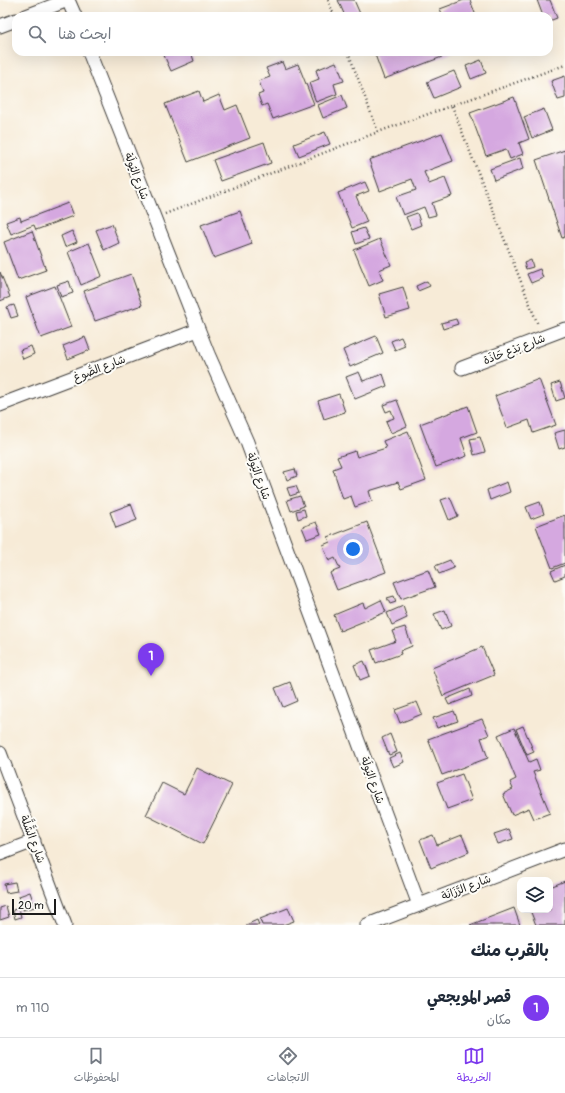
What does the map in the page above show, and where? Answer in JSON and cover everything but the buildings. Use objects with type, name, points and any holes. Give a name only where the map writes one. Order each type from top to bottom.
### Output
[{"type":"street","points":[[36,12],[68,0],[72,12]]},
{"type":"street","points":[[0,26],[12,22]]},
{"type":"street","name":"شارع اليُولَة","points":[[91,56],[198,330],[247,442],[419,905]]},
{"type":"street","name":"شارع بَدْع حَاذَة","points":[[462,368],[565,329]]},
{"type":"street","name":"شارع الصُّوغ","points":[[0,405],[198,330]]},
{"type":"street","name":"شارع الشَّلَّة","points":[[0,753],[64,925]]},
{"type":"street","points":[[0,854],[34,841]]},
{"type":"street","name":"شارع الرَّزَانَة","points":[[367,925],[565,849]]},
{"type":"path","points":[[328,0],[332,12]]},
{"type":"path","points":[[350,56],[378,132]]},
{"type":"path","points":[[154,218],[378,132],[565,65]]},
{"type":"path","points":[[452,106],[543,338]]},
{"type":"place","name":"قصر المويجعي","points":[[151,676]]}]
